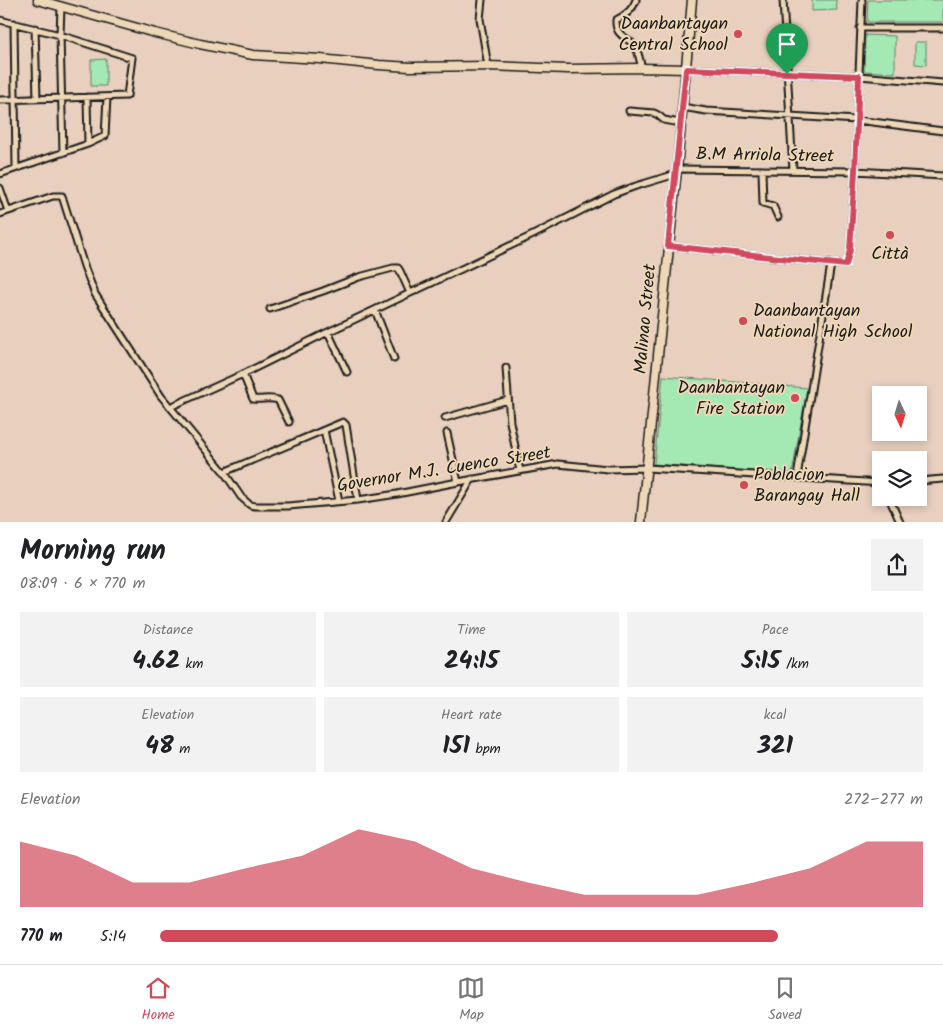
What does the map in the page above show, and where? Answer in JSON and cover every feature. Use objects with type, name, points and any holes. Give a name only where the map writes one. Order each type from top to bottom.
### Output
[{"type":"street","points":[[38,0],[155,33],[245,54],[379,65],[568,69],[686,69],[859,76],[943,83]]},
{"type":"street","points":[[482,0],[480,19],[488,66]]},
{"type":"street","points":[[636,0],[635,4],[624,16],[616,20],[616,26],[619,33],[635,46],[642,68]]},
{"type":"street","name":"Malinao Street","points":[[641,522],[692,0]]},
{"type":"street","points":[[784,0],[793,170]]},
{"type":"street","points":[[668,246],[846,265],[850,250],[855,171],[862,0]]},
{"type":"street","points":[[61,6],[63,153]]},
{"type":"street","points":[[0,20],[60,35],[132,58],[128,96],[0,100]]},
{"type":"street","points":[[14,23],[16,168]]},
{"type":"street","points":[[35,28],[37,99]]},
{"type":"street","points":[[860,28],[943,28]]},
{"type":"street","points":[[87,97],[88,144]]},
{"type":"street","points":[[0,174],[88,144],[105,136],[107,97]]},
{"type":"street","points":[[682,107],[724,112],[858,120],[943,131]]},
{"type":"street","points":[[629,111],[654,113],[664,120],[680,123]]},
{"type":"street","points":[[762,170],[763,203],[773,206],[778,216]]},
{"type":"street","name":"B.M Arriola Street","points":[[170,407],[243,374],[614,194],[676,171],[855,171],[943,176]]},
{"type":"street","points":[[0,188],[8,211]]},
{"type":"street","points":[[0,214],[53,196],[62,196],[95,294],[161,396],[224,472],[343,422],[346,425],[358,500]]},
{"type":"street","points":[[796,477],[831,264]]},
{"type":"street","points":[[270,309],[393,268],[398,268],[410,293]]},
{"type":"street","points":[[375,310],[394,358]]},
{"type":"street","points":[[328,332],[347,372]]},
{"type":"street","points":[[506,368],[510,422],[520,471]]},
{"type":"street","points":[[243,374],[253,399],[272,398],[278,400],[289,422]]},
{"type":"street","points":[[445,418],[508,400]]},
{"type":"street","points":[[324,430],[338,502]]},
{"type":"street","points":[[447,433],[458,482]]},
{"type":"street","name":"Governor M.J. Cuenco Street","points":[[224,472],[241,497],[250,505],[261,507],[358,500],[558,464],[608,469],[647,468],[872,483]]},
{"type":"street","points":[[446,522],[472,479]]},
{"type":"street","points":[[927,480],[943,479]]},
{"type":"street","points":[[893,506],[900,522]]},
{"type":"green space","points":[[812,0],[836,0],[837,10],[812,11]]},
{"type":"green space","points":[[868,0],[943,0],[943,22],[867,22]]},
{"type":"green space","points":[[865,35],[895,36],[895,73],[864,71]]},
{"type":"green space","points":[[915,42],[926,42],[926,65],[915,64]]},
{"type":"green space","points":[[106,59],[106,86],[91,86],[91,60]]},
{"type":"green space","points":[[663,376],[807,388],[792,474],[654,464]]},
{"type":"place","name":"Daanbantayan Central School","points":[[738,34]]},
{"type":"place","name":"Città","points":[[890,235]]},
{"type":"place","name":"Daanbantayan National High School","points":[[743,321]]},
{"type":"place","name":"Daanbantayan Fire Station","points":[[795,398]]},
{"type":"place","name":"Poblacion Barangay Hall","points":[[744,485]]},
{"type":"route","points":[[686,69],[787,74],[859,76],[850,250],[846,265],[668,246],[686,69]]}]
